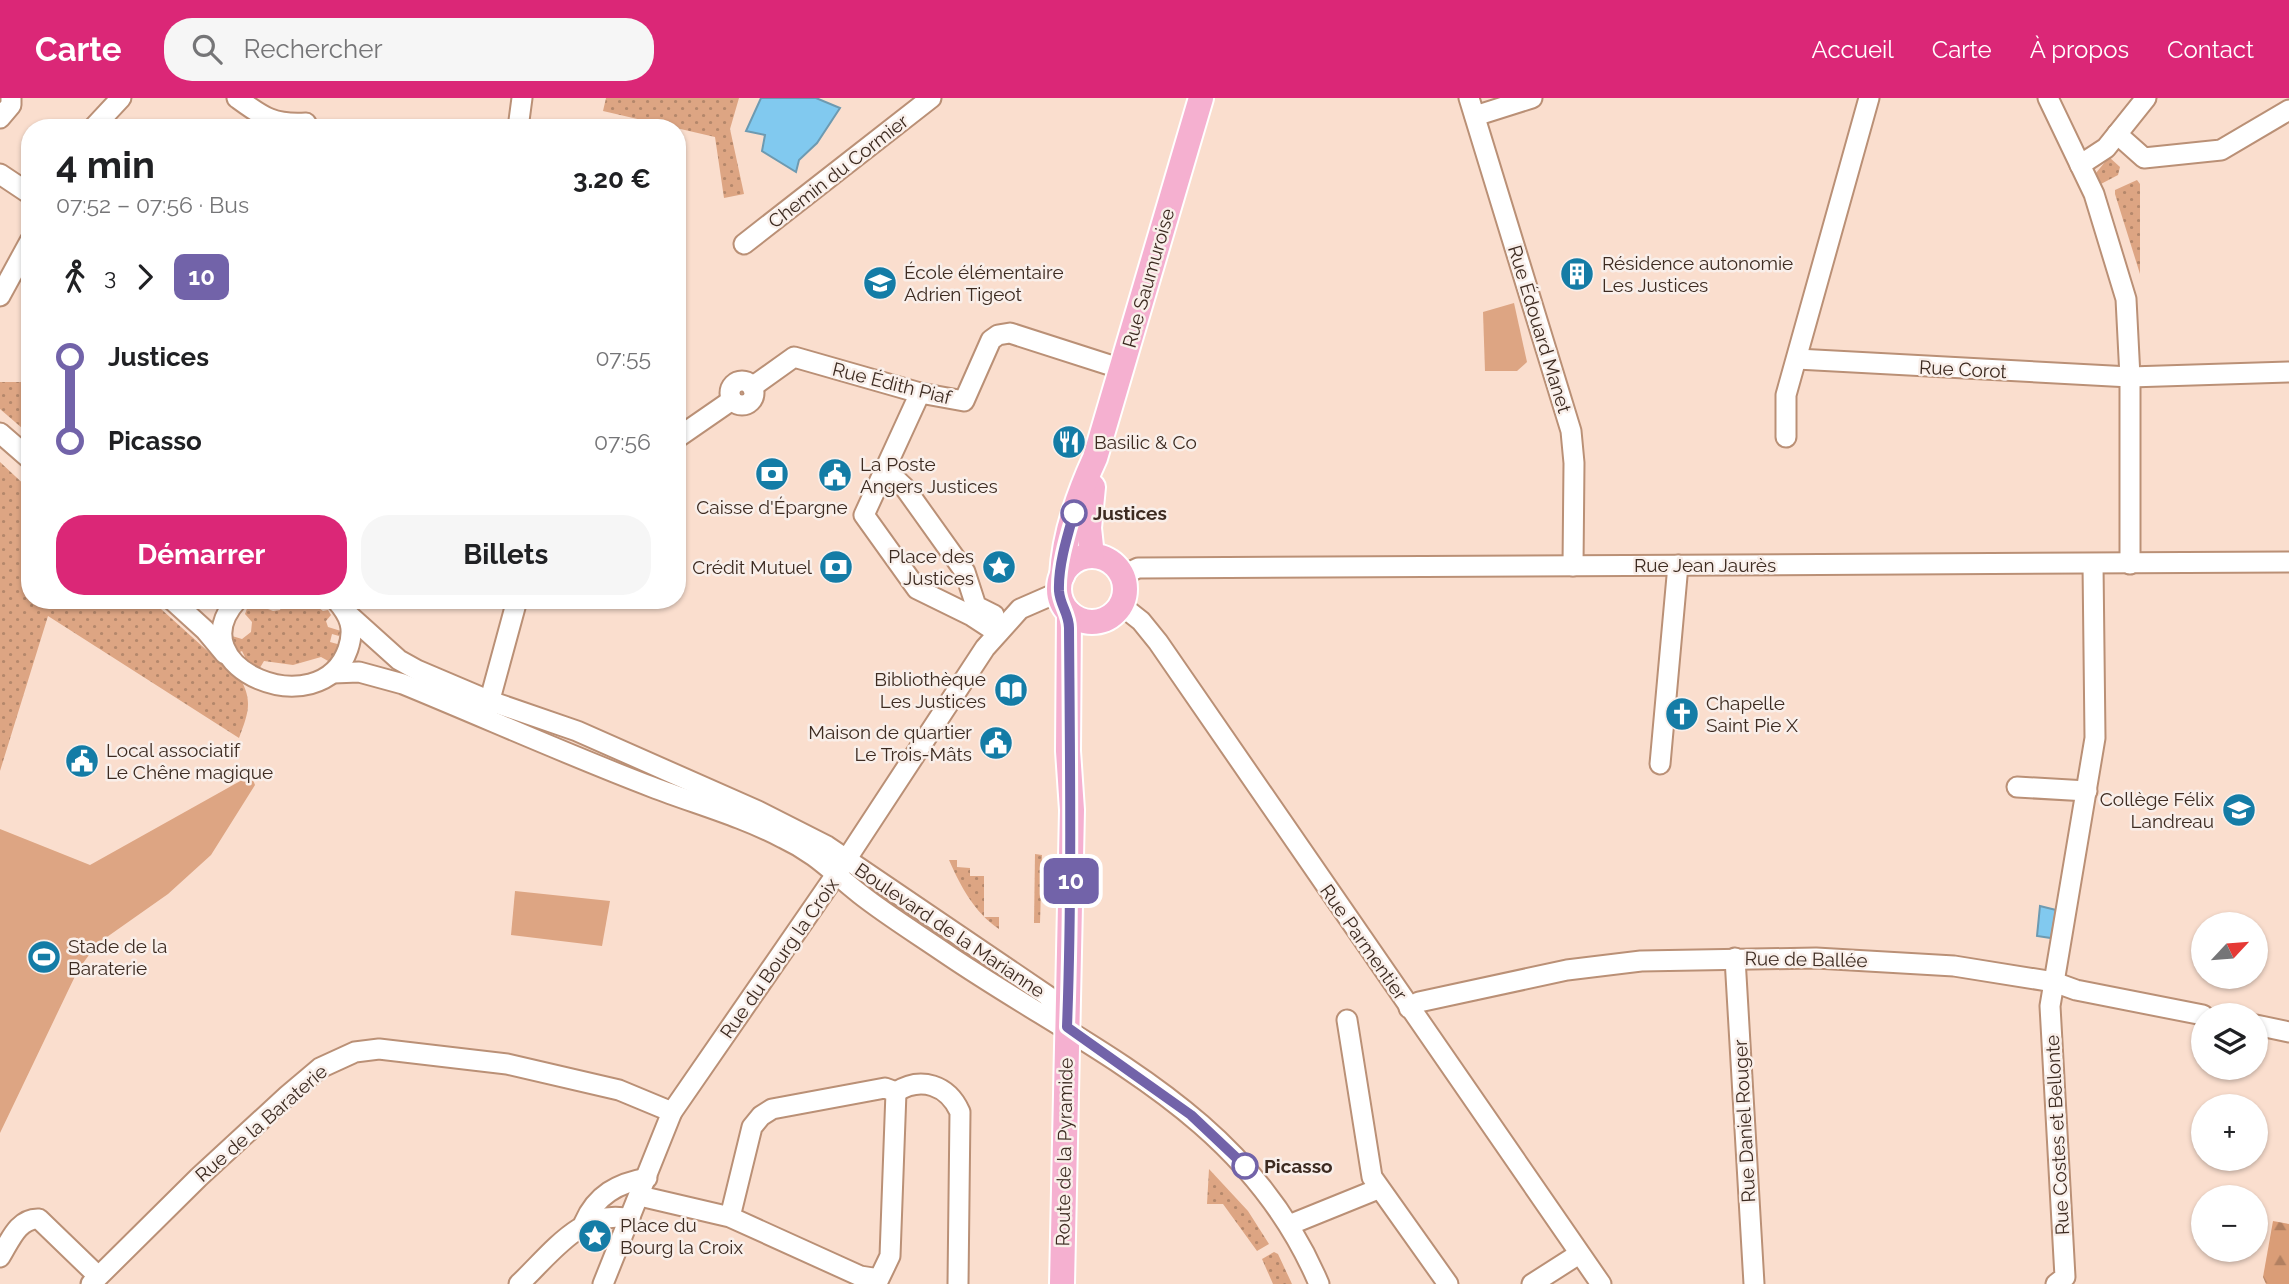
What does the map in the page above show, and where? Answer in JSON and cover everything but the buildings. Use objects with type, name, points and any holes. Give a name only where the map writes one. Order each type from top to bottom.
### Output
[{"type":"main road","name":"Rue Saumuroise","points":[[1063,593],[1063,557],[1075,510],[1095,458],[1201,98]]},
{"type":"main road","name":"Rue Saumuroise","points":[[1092,556],[1090,519],[1095,458]]},
{"type":"main road","points":[[1092,556],[1106,559],[1123,575],[1126,593],[1122,606],[1109,619],[1095,623],[1081,621],[1063,593],[1074,561],[1092,556]]},
{"type":"main road","name":"Route de la Pyramide","points":[[1062,1284],[1072,810],[1063,593]]},
{"type":"main road","name":"Route de la Pyramide","points":[[1072,810],[1079,752],[1084,655],[1095,623]]},
{"type":"street","points":[[0,118],[11,105],[11,98]]},
{"type":"street","points":[[101,119],[121,98]]},
{"type":"street","points":[[237,98],[267,119]]},
{"type":"street","points":[[518,119],[522,98]]},
{"type":"street","name":"Chemin du Cormier","points":[[744,244],[931,98]]},
{"type":"street","points":[[1472,107],[1532,98]]},
{"type":"street","points":[[1786,437],[1786,395],[1869,98]]},
{"type":"street","points":[[2048,98],[2107,228],[2124,289],[2129,325],[2130,564]]},
{"type":"street","points":[[2080,165],[2097,155],[2146,98]]},
{"type":"street","name":"Rue Édouard Manet","points":[[1472,107],[1571,431],[1574,463],[1573,566]]},
{"type":"street","points":[[2117,134],[2144,158],[2221,150],[2289,110]]},
{"type":"street","points":[[0,174],[21,188]]},
{"type":"street","points":[[0,296],[21,258]]},
{"type":"street","name":"Rue Édith Piaf","points":[[686,432],[732,400],[740,405],[747,404],[753,395],[751,387],[794,357],[920,393],[964,401],[990,340],[998,335],[1010,333],[1122,369]]},
{"type":"street","name":"Rue Corot","points":[[1797,359],[2130,377],[2289,372]]},
{"type":"street","points":[[920,393],[864,515],[917,589],[972,616],[998,633]]},
{"type":"street","points":[[0,433],[21,452]]},
{"type":"street","points":[[884,468],[905,488],[965,572],[976,606],[993,615],[1020,610]]},
{"type":"street","name":"Rue Jean Jaurès","points":[[1123,575],[1138,568],[2289,562]]},
{"type":"street","points":[[2054,982],[2095,738],[2093,564]]},
{"type":"street","points":[[1660,764],[1678,565]]},
{"type":"street","name":"Rue du Bourg la Croix","points":[[603,1284],[672,1112],[842,866],[998,633],[1020,610],[1063,593]]},
{"type":"street","name":"Rue Parmentier","points":[[1122,606],[1141,621],[1158,642],[1601,1284]]},
{"type":"street","name":"Boulevard de la Marianne","points":[[182,609],[205,630],[235,666],[250,677],[277,685],[300,685],[333,673],[379,676],[487,710],[567,726],[758,811],[827,846],[842,866],[1048,996],[1067,1027]]},
{"type":"street","points":[[232,609],[226,618],[223,636],[235,666]]},
{"type":"street","name":"Boulevard de la Marianne","points":[[333,673],[341,664],[350,641],[343,609]]},
{"type":"street","name":"Boulevard de la Marianne","points":[[344,609],[398,660],[487,710]]},
{"type":"street","points":[[487,710],[515,609]]},
{"type":"street","points":[[2017,787],[2087,791]]},
{"type":"street","name":"Rue de Ballée","points":[[1409,1008],[1419,1002],[1567,970],[1667,959],[1735,958],[1870,959],[1954,966],[2054,982],[2076,990],[2191,1013]]},
{"type":"street","name":"Rue Daniel Rouger","points":[[1735,958],[1754,1284]]},
{"type":"street","name":"Rue Costes et Bellonte","points":[[2054,982],[2050,1006],[2065,1277],[2056,1284]]},
{"type":"street","points":[[1347,1020],[1370,1170],[1378,1189],[1448,1284]]},
{"type":"street","points":[[1067,1027],[1210,1131],[1253,1175],[1289,1225],[1319,1284]]},
{"type":"street","points":[[2268,1028],[2289,1032]]},
{"type":"street","name":"Rue de la Baraterie","points":[[94,1280],[296,1088],[320,1068],[355,1052],[379,1049],[507,1064],[634,1094],[672,1112]]},
{"type":"street","points":[[730,1217],[752,1127],[761,1116],[772,1110],[886,1088],[896,1092],[916,1084],[937,1086],[951,1097],[960,1112],[958,1284]]},
{"type":"street","points":[[640,1196],[730,1217],[860,1276],[883,1281],[890,1256],[896,1092]]},
{"type":"street","points":[[519,1284],[584,1223],[590,1209],[614,1187],[647,1178]]},
{"type":"street","points":[[1289,1225],[1378,1189]]},
{"type":"street","points":[[584,1223],[606,1217],[630,1219]]},
{"type":"street","points":[[0,1257],[20,1225],[39,1219],[94,1280]]},
{"type":"street","points":[[1532,1284],[1579,1254]]},
{"type":"shaded area","points":[[606,98],[739,98],[730,129],[744,194],[724,198],[715,137],[686,130],[686,119],[637,119],[603,111]]},
{"type":"shaded area","points":[[2109,157],[2120,167],[2118,175],[2099,185],[2096,173]]},
{"type":"shaded area","points":[[2137,180],[2140,184],[2140,274],[2115,194],[2115,190]]},
{"type":"shaded area","points":[[1514,303],[1527,362],[1517,371],[1485,371],[1483,312]]},
{"type":"shaded area","points":[[0,382],[21,382],[21,427],[0,409]]},
{"type":"shaded area","points":[[0,462],[21,482],[21,609],[161,609],[242,682],[248,703],[239,738],[48,616],[0,771]]},
{"type":"shaded area","points":[[247,609],[328,610],[331,615],[326,621],[328,627],[341,631],[339,636],[332,634],[330,642],[341,645],[330,662],[321,657],[293,665],[264,661],[258,671],[243,660],[245,657],[242,651],[238,653],[232,636],[242,639],[251,632],[252,622],[245,614]]},
{"type":"shaded area","name":"Stade de la Baraterie","points":[[251,775],[255,785],[211,855],[168,894],[97,944],[78,970],[0,1133],[0,829],[90,865]]},
{"type":"shaded area","points":[[1035,854],[1042,855],[1040,923],[1034,923]]},
{"type":"shaded area","points":[[949,860],[957,860],[957,867],[970,868],[970,876],[984,876],[984,916],[975,907]]},
{"type":"shaded area","points":[[515,891],[610,901],[602,946],[511,935]]},
{"type":"shaded area","points":[[985,917],[999,917],[999,929],[990,922]]},
{"type":"shaded area","points":[[1209,1169],[1248,1211],[1269,1244],[1257,1251],[1223,1204],[1207,1204]]},
{"type":"shaded area","points":[[1274,1252],[1278,1254],[1292,1284],[1273,1284],[1262,1259]]},
{"type":"green space","points":[[2273,1221],[2289,1224],[2289,1284],[2266,1284],[2263,1277],[2266,1262],[2268,1262]]},
{"type":"water","points":[[761,98],[816,98],[840,108],[817,143],[799,160],[796,172],[762,151],[765,135],[746,131]]},
{"type":"water","points":[[2040,906],[2056,910],[2051,938],[2037,936]]},
{"type":"bus line","name":"10","points":[[1074,513],[1063,557],[1059,592],[1069,613],[1068,751],[1072,810],[1067,1027],[1191,1115],[1245,1166]]},
{"type":"place","name":"Résidence autonomie Les Justices","points":[[1577,274]]},
{"type":"place","name":"École élémentaire Adrien Tigeot","points":[[880,283]]},
{"type":"place","name":"Basilic & Co","points":[[1069,442]]},
{"type":"place","name":"Caisse d'Épargne","points":[[772,474]]},
{"type":"place","name":"La Poste Angers Justices","points":[[835,475]]},
{"type":"place","name":"Justices","points":[[1074,513]]},
{"type":"place","name":"Crédit Mutuel","points":[[836,567]]},
{"type":"place","name":"Place des Justices","points":[[999,567]]},
{"type":"place","name":"Bibliothèque Les Justices","points":[[1011,690]]},
{"type":"place","name":"Chapelle Saint Pie X","points":[[1682,714]]},
{"type":"place","name":"Maison de quartier Le Trois-Mâts","points":[[996,743]]},
{"type":"place","name":"Local associatif Le Chêne magique","points":[[82,761]]},
{"type":"place","name":"Collège Félix Landreau","points":[[2239,810]]},
{"type":"place","name":"Stade de la Baraterie","points":[[44,957]]},
{"type":"place","name":"Picasso","points":[[1245,1166]]},
{"type":"place","name":"Place du Bourg la Croix","points":[[595,1236]]}]
